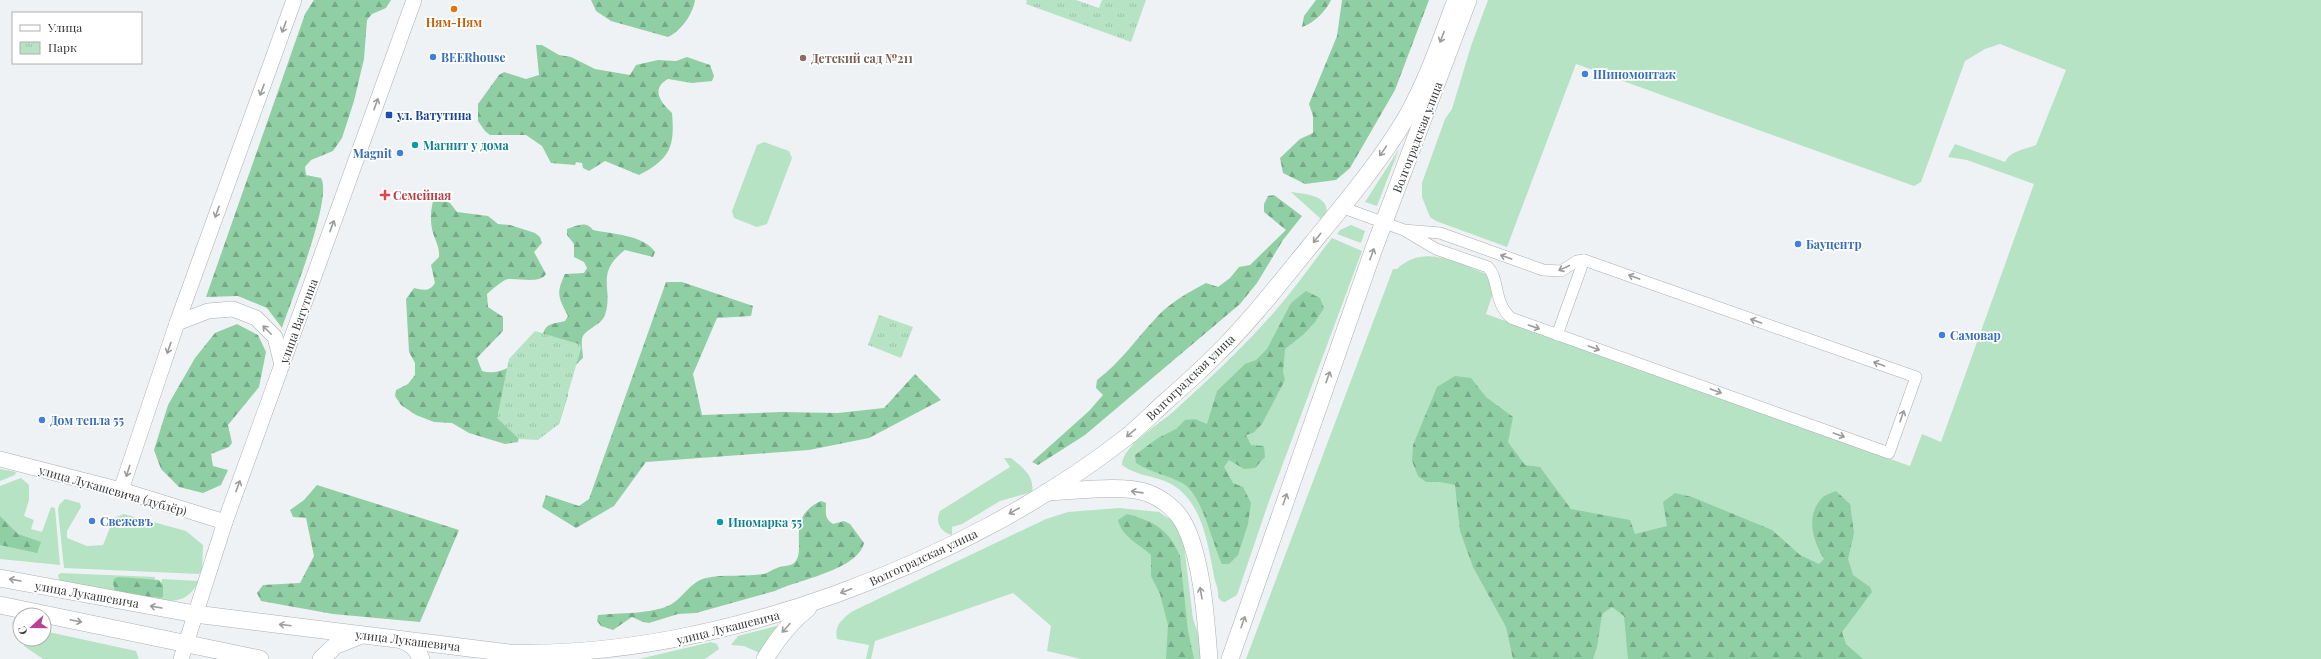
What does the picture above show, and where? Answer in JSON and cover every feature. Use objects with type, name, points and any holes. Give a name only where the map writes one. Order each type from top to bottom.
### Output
[{"type":"main road","points":[[122,490],[177,323],[294,0]]},
{"type":"main road","name":"улица Ватутина","points":[[183,651],[225,522],[414,0]]},
{"type":"main road","name":"Волгоградская улица","points":[[814,603],[878,579],[958,543],[1048,492],[1128,435],[1214,357],[1283,281],[1341,207],[1404,121],[1432,63],[1456,0]]},
{"type":"main road","name":"Волгоградская улица","points":[[1230,659],[1384,222],[1468,0]]},
{"type":"main road","points":[[177,323],[208,311],[233,309],[250,315],[256,318],[275,337],[282,365]]},
{"type":"main road","name":"улица Лукашевича (дублёр)","points":[[0,459],[122,490],[225,522]]},
{"type":"main road","points":[[1048,492],[1116,489],[1147,493],[1169,505],[1183,521],[1193,549],[1205,614],[1209,659]]},
{"type":"main road","name":"улица Лукашевича","points":[[0,578],[195,614],[401,640],[538,654],[612,651],[659,644],[748,624],[814,603]]},
{"type":"main road","points":[[765,659],[781,634],[794,620],[814,603]]},
{"type":"main road","points":[[0,605],[183,651],[260,659]]},
{"type":"main road","points":[[322,659],[330,650],[342,641],[366,635]]},
{"type":"main road","points":[[401,640],[410,643],[417,650],[421,659]]},
{"type":"street","points":[[1341,207],[1404,230],[1436,249],[1488,267],[1492,274],[1500,304],[1504,312],[1511,318],[1889,453],[1916,378],[1584,260],[1577,261],[1561,271],[1543,270],[1440,233],[1404,230]]},
{"type":"street","points":[[1557,335],[1584,260]]},
{"type":"green space","points":[[314,0],[391,0],[386,8],[372,14],[367,20],[364,59],[354,101],[342,138],[333,151],[311,160],[305,167],[306,175],[321,178],[323,189],[321,206],[309,250],[282,328],[267,308],[238,296],[206,297],[305,14]]},
{"type":"green space","points":[[591,0],[695,0],[692,11],[686,22],[668,37],[611,21],[596,11]]},
{"type":"green space","points":[[1027,0],[1076,0],[1099,8],[1102,0],[1146,0],[1131,42],[1026,4]]},
{"type":"green space","points":[[1316,0],[1331,0],[1319,16],[1311,23],[1302,27],[1304,16]]},
{"type":"green space","points":[[1342,0],[1429,0],[1395,90],[1350,168],[1336,180],[1305,184],[1283,173],[1280,158],[1300,139],[1313,133],[1313,116],[1309,104],[1337,36]]},
{"type":"green space","points":[[1488,0],[2321,0],[2321,659],[1246,659],[1393,269],[1397,269],[1408,261],[1419,257],[1431,256],[1455,261],[1491,276],[1494,290],[1486,314],[1910,466],[1922,434],[1941,442],[2034,184],[1967,160],[1948,157],[1955,144],[2005,162],[2011,155],[2036,145],[2066,70],[2000,44],[1985,49],[1965,61],[1921,182],[1914,186],[1576,64],[1507,247],[1436,221],[1430,217],[1422,197],[1422,183],[1445,119],[1452,109],[1471,46]]},
{"type":"green space","points":[[536,45],[542,45],[559,55],[571,57],[595,69],[630,75],[636,65],[658,60],[676,61],[687,57],[710,65],[714,76],[712,81],[692,83],[668,79],[659,87],[658,92],[661,100],[672,113],[673,125],[671,143],[668,151],[658,163],[639,175],[605,161],[589,171],[583,168],[582,163],[576,162],[575,165],[551,163],[542,146],[526,135],[490,135],[478,121],[478,104],[499,75],[504,72],[526,79],[539,75]]},
{"type":"green space","points":[[764,142],[789,151],[792,158],[767,224],[757,227],[734,218],[732,211],[757,145]]},
{"type":"green space","points":[[1399,149],[1377,206],[1365,202]]},
{"type":"green space","points":[[1291,192],[1307,194],[1318,198],[1326,205],[1327,211],[1321,219]]},
{"type":"green space","points":[[1274,195],[1302,216],[1283,240],[1257,283],[1240,304],[1085,435],[1038,465],[1032,462],[1089,411],[1103,395],[1096,388],[1097,380],[1121,358],[1148,326],[1167,307],[1206,283],[1218,287],[1230,278],[1239,267],[1250,265],[1286,230],[1264,212],[1264,204],[1268,196]]},
{"type":"green space","points":[[438,198],[450,203],[457,212],[488,216],[498,224],[510,225],[535,233],[540,237],[542,243],[534,252],[546,274],[543,277],[535,280],[508,279],[500,283],[487,294],[488,307],[503,317],[503,331],[477,358],[482,371],[499,371],[514,364],[542,341],[544,331],[548,326],[565,321],[568,316],[559,295],[562,280],[565,274],[584,273],[587,268],[584,262],[574,257],[574,244],[567,235],[567,229],[584,224],[593,230],[618,234],[636,239],[650,246],[655,252],[653,257],[625,250],[610,266],[607,274],[608,297],[605,315],[600,322],[583,336],[583,358],[563,377],[568,395],[559,424],[520,431],[518,442],[505,444],[469,433],[452,423],[434,422],[416,415],[401,405],[395,396],[396,390],[408,384],[415,375],[415,363],[409,352],[406,299],[414,288],[423,290],[428,289],[435,283],[431,265],[439,257],[439,253],[432,229],[431,215],[433,201]]},
{"type":"green space","points":[[1351,225],[1365,231],[1361,243],[1337,234],[1340,230]]},
{"type":"green space","points":[[1332,238],[1362,251],[1268,504],[1237,595],[1225,602],[1221,601],[1218,597],[1202,524],[1190,501],[1182,492],[1171,484],[1128,469],[1122,465],[1124,458],[1134,443],[1173,412],[1252,336],[1283,301]]},
{"type":"green space","points":[[666,282],[682,282],[753,306],[751,316],[717,318],[693,374],[702,415],[781,412],[838,413],[884,408],[915,374],[941,400],[869,438],[809,450],[646,462],[614,506],[576,528],[542,507],[546,495],[579,506],[589,499]]},
{"type":"green space","points":[[1306,291],[1320,298],[1324,308],[1315,322],[1304,334],[1285,349],[1283,372],[1285,380],[1262,424],[1253,433],[1246,435],[1251,445],[1264,446],[1265,457],[1255,468],[1244,469],[1229,460],[1224,467],[1233,483],[1243,487],[1251,503],[1248,524],[1238,555],[1229,564],[1222,564],[1202,509],[1191,490],[1178,481],[1136,463],[1135,455],[1158,438],[1176,429],[1185,420],[1195,419],[1207,424],[1217,391],[1245,364],[1256,360],[1267,349],[1291,303]]},
{"type":"green space","points":[[879,315],[913,327],[901,358],[868,345]]},
{"type":"green space","points":[[237,324],[258,335],[266,352],[259,387],[228,425],[232,443],[229,447],[211,454],[213,466],[228,470],[221,485],[203,493],[179,487],[161,469],[154,450],[168,405],[195,358],[215,333]]},
{"type":"green space","points":[[535,331],[582,345],[559,424],[538,440],[519,439],[497,418],[509,359]]},
{"type":"green space","points":[[1455,376],[1471,378],[1486,397],[1513,417],[1508,442],[1525,465],[1540,467],[1571,509],[1630,520],[1635,534],[1667,526],[1663,502],[1675,493],[1692,497],[1772,530],[1800,555],[1819,564],[1824,559],[1814,537],[1812,520],[1817,505],[1823,497],[1836,491],[1850,504],[1854,533],[1848,559],[1853,575],[1870,587],[1872,592],[1842,632],[1846,644],[1863,659],[1628,659],[1624,616],[1612,607],[1602,614],[1597,647],[1593,659],[1513,659],[1506,627],[1473,567],[1460,531],[1455,485],[1440,482],[1426,482],[1418,476],[1412,461],[1413,445],[1437,387]]},
{"type":"green space","points":[[1004,458],[1011,458],[1027,472],[1032,481],[1032,492],[1000,501],[962,524],[952,527],[952,535],[944,532],[938,523],[940,511],[1010,467]]},
{"type":"green space","points":[[0,469],[16,472],[15,475],[0,481]]},
{"type":"green space","points":[[21,478],[29,485],[29,500],[24,516],[34,520],[31,529],[42,532],[51,507],[55,508],[60,565],[0,559],[0,486]]},
{"type":"green space","points":[[317,485],[459,530],[420,622],[333,614],[261,601],[257,593],[263,585],[300,583],[314,556],[306,518],[293,517],[290,510],[304,500]]},
{"type":"green space","points":[[65,499],[80,503],[81,507],[67,531],[67,538],[87,546],[103,545],[114,518],[124,514],[186,531],[203,545],[202,570],[199,574],[64,568],[58,510],[59,505]]},
{"type":"green space","points":[[821,501],[826,503],[826,515],[830,522],[833,524],[844,521],[850,524],[864,543],[859,552],[851,560],[839,567],[775,591],[696,613],[678,614],[649,623],[632,617],[613,630],[601,626],[597,621],[598,615],[645,612],[663,608],[675,602],[696,582],[706,578],[764,574],[779,567],[788,566],[794,563],[798,557],[800,525],[803,516],[810,508]]},
{"type":"green space","points":[[1119,508],[1159,512],[1173,521],[1183,537],[1193,619],[1201,642],[1200,659],[1081,659],[1047,651],[1051,626],[1013,593],[875,641],[871,659],[866,659],[869,645],[837,639],[836,634],[838,626],[851,612],[1046,519],[1068,512]]},
{"type":"green space","points":[[1127,514],[1152,523],[1171,539],[1176,547],[1180,556],[1188,631],[1194,659],[1166,659],[1168,625],[1160,594],[1151,576],[1151,555],[1127,536],[1120,526],[1118,520]]},
{"type":"green space","points":[[0,516],[18,534],[41,542],[37,553],[0,545]]},
{"type":"green space","points":[[61,573],[155,577],[152,599],[60,583],[58,575]]},
{"type":"green space","points":[[118,577],[159,580],[163,585],[163,597],[159,598],[115,591],[113,583],[114,579]]},
{"type":"green space","points":[[162,579],[199,581],[191,593],[187,596],[172,601],[158,601]]},
{"type":"green space","points":[[784,624],[764,655],[744,646],[731,645],[738,636]]},
{"type":"green space","points":[[52,633],[136,651],[139,659],[43,659],[25,647],[52,647]]},
{"type":"green space","points":[[711,642],[717,644],[719,649],[705,659],[639,659]]},
{"type":"place","name":"Ням-Ням","points":[[454,9]]},
{"type":"place","name":"BEERhouse","points":[[433,57]]},
{"type":"place","name":"Детский сад №211","points":[[803,58]]},
{"type":"place","name":"Шиномонтаж","points":[[1585,74]]},
{"type":"place","name":"ул. Ватутина","points":[[389,115]]},
{"type":"place","name":"Магнит у дома","points":[[415,145]]},
{"type":"place","name":"Magnit","points":[[400,153]]},
{"type":"place","name":"Семейная","points":[[385,195]]},
{"type":"place","name":"Бауцентр","points":[[1798,244]]},
{"type":"place","name":"Самовар","points":[[1942,335]]},
{"type":"place","name":"Дом тепла 55","points":[[42,420]]},
{"type":"place","name":"Свежевъ","points":[[92,521]]},
{"type":"place","name":"Иномарка 55","points":[[720,522]]}]
